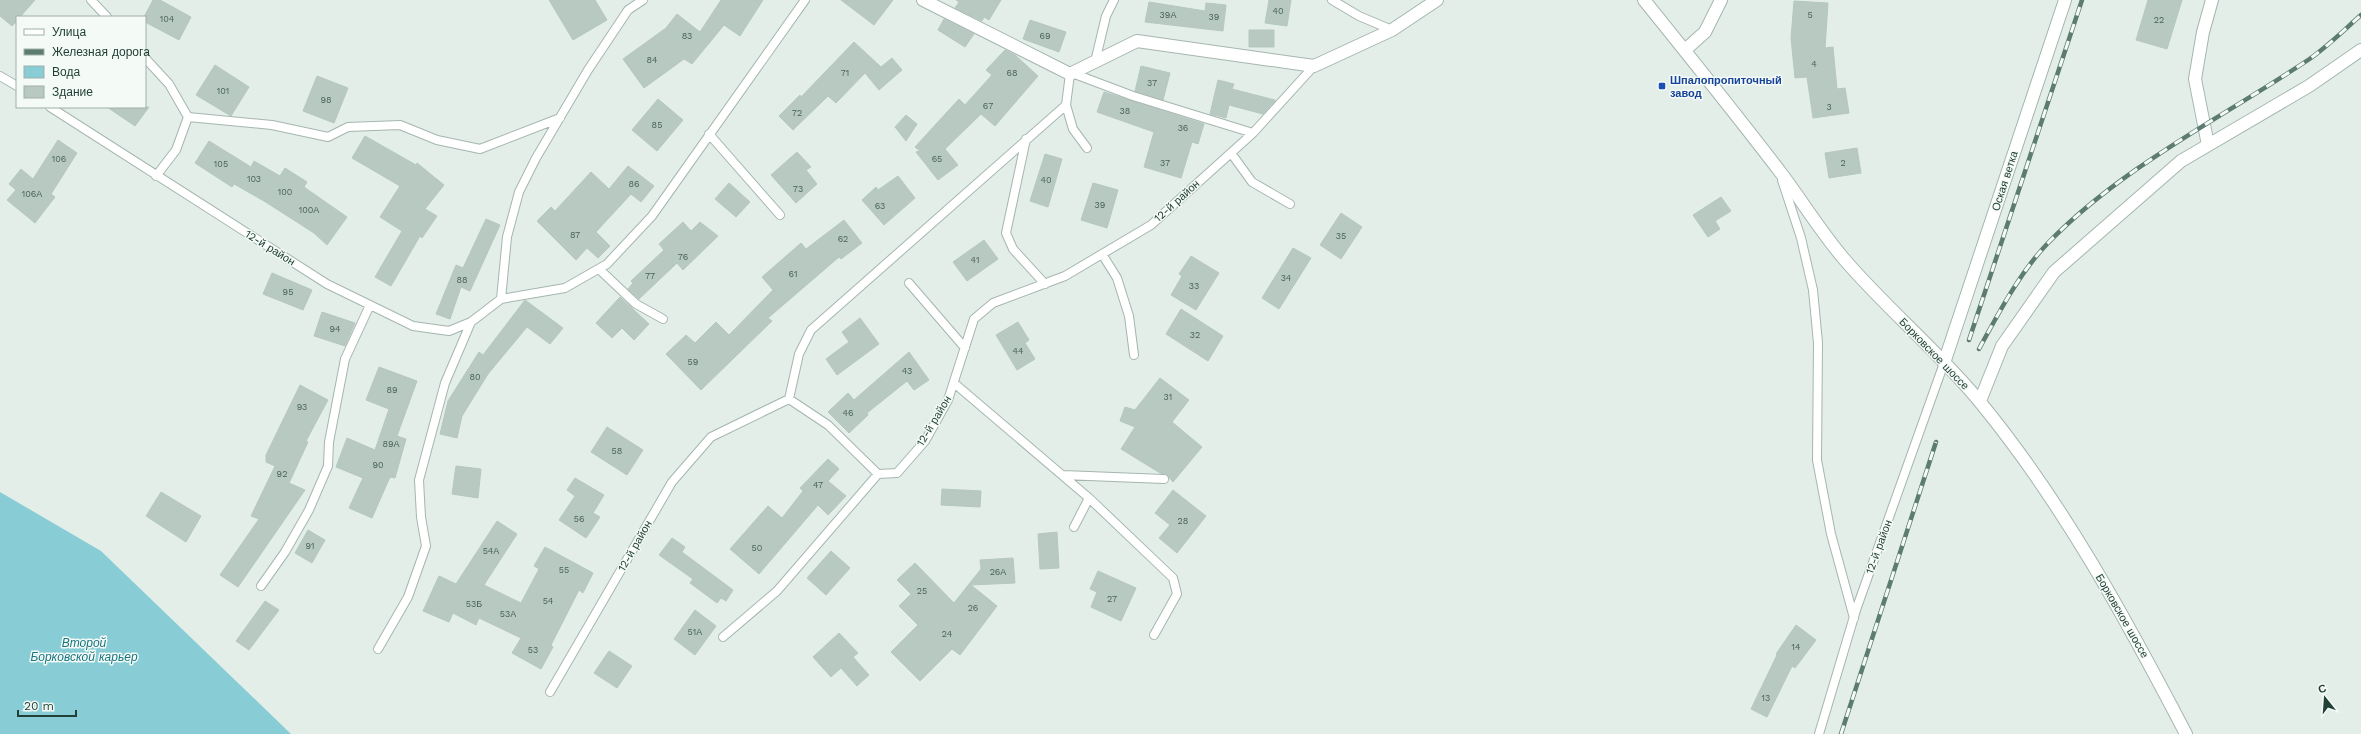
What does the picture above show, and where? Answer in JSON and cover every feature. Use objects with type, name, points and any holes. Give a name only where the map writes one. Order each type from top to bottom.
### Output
[{"type":"street","points":[[923,0],[1071,74],[1137,42],[1314,66],[1392,30],[1437,0]]},
{"type":"street","name":"Борковское шоссе","points":[[1644,0],[1780,172],[1843,258],[1980,401],[2067,522],[2144,653],[2186,734]]},
{"type":"street","points":[[1685,50],[1705,32],[1722,0]]},
{"type":"street","name":"Оская ветка","points":[[1944,363],[2065,0]]},
{"type":"street","points":[[2208,145],[2195,79],[2203,32],[2212,0]]},
{"type":"street","points":[[1980,401],[2002,346],[2054,272],[2181,161],[2309,86],[2361,50]]},
{"type":"lane","points":[[90,0],[106,16]]},
{"type":"lane","points":[[643,0],[628,10],[560,118],[519,192],[507,237],[502,299],[527,296],[565,288],[607,264],[652,216],[805,0]]},
{"type":"lane","points":[[1095,62],[1106,16],[1114,0]]},
{"type":"lane","points":[[1332,0],[1358,16],[1392,30]]},
{"type":"lane","points":[[146,59],[169,84],[188,117],[176,150],[156,176]]},
{"type":"lane","name":"12-й район","points":[[878,474],[896,473],[925,441],[948,400],[974,319],[993,303],[1065,276],[1151,225],[1253,133],[1314,66]]},
{"type":"lane","points":[[1087,148],[1073,129],[1066,105],[1071,74],[1133,96],[1253,133]]},
{"type":"lane","points":[[0,76],[16,85]]},
{"type":"lane","points":[[723,637],[777,590],[878,474],[828,425],[789,399],[799,354],[811,330],[1066,105]]},
{"type":"lane","name":"12-й район","points":[[52,108],[156,176],[328,284],[413,326],[449,331],[471,322],[502,299]]},
{"type":"lane","points":[[188,117],[272,125],[328,137],[348,127],[400,125],[437,140],[480,149],[560,118]]},
{"type":"lane","points":[[709,134],[780,215]]},
{"type":"lane","points":[[1026,139],[1006,233],[1013,250],[1045,284]]},
{"type":"lane","points":[[1231,153],[1252,182],[1290,204]]},
{"type":"lane","points":[[1780,172],[1802,238],[1813,290],[1818,342],[1817,460],[1831,534],[1854,618]]},
{"type":"lane","points":[[1102,254],[1117,278],[1129,316],[1134,355]]},
{"type":"lane","points":[[599,269],[636,304],[663,319]]},
{"type":"lane","points":[[909,283],[965,348]]},
{"type":"lane","points":[[261,586],[285,552],[309,510],[328,466],[329,442],[345,359],[370,305]]},
{"type":"lane","points":[[378,649],[408,597],[426,546],[421,517],[419,480],[445,383],[471,322]]},
{"type":"lane","name":"12-й район","points":[[1819,734],[1854,618],[1944,363]]},
{"type":"lane","points":[[954,383],[1089,498],[1173,578],[1177,594],[1154,635]]},
{"type":"lane","name":"12-й район","points":[[550,692],[672,482],[711,438],[789,399]]},
{"type":"lane","points":[[1062,475],[1164,479]]},
{"type":"lane","points":[[1074,527],[1089,498]]},
{"type":"water","name":"Второй Борковской карьер","points":[[0,492],[101,551],[291,734],[0,734]]},
{"type":"building","points":[[0,0],[35,0],[21,16],[16,16],[16,22],[12,26],[0,16]]},
{"type":"building","points":[[153,0],[160,0],[191,17],[179,40],[146,23],[146,16],[145,16]]},
{"type":"building","points":[[549,0],[595,0],[607,20],[573,40]]},
{"type":"building","points":[[721,0],[763,0],[740,36],[724,25],[692,64],[684,59],[644,88],[623,59],[666,28],[677,14],[700,32]]},
{"type":"building","points":[[841,0],[893,0],[874,25]]},
{"type":"building","points":[[956,0],[1001,0],[989,20],[984,17],[982,21],[955,8],[959,2]]},
{"type":"building","points":[[1269,0],[1291,0],[1287,26],[1265,23]]},
{"type":"building","points":[[2148,0],[2182,0],[2167,49],[2136,40]]},
{"type":"building","points":[[1794,1],[1828,3],[1825,48],[1833,47],[1837,89],[1845,88],[1849,113],[1813,118],[1807,77],[1795,78],[1791,38]]},
{"type":"building","points":[[1149,2],[1205,11],[1206,3],[1226,5],[1223,31],[1145,22]]},
{"type":"building","points":[[944,19],[974,34],[965,47],[938,30]]},
{"type":"building","points":[[1030,20],[1066,32],[1059,52],[1023,39]]},
{"type":"building","points":[[1249,30],[1274,30],[1274,47],[1249,47]]},
{"type":"building","points":[[854,42],[881,67],[892,58],[902,70],[879,90],[865,73],[836,103],[828,96],[793,130],[779,116],[800,95],[801,97]]},
{"type":"building","points":[[1005,50],[1015,55],[1038,76],[995,126],[981,114],[945,149],[958,165],[938,180],[916,152],[920,151],[915,147],[959,99],[965,105],[992,75],[986,70]]},
{"type":"building","points":[[215,65],[249,87],[231,116],[196,95]]},
{"type":"building","points":[[1141,66],[1170,73],[1163,100],[1135,91]]},
{"type":"building","points":[[317,76],[348,88],[334,123],[303,111]]},
{"type":"building","points":[[1218,80],[1234,84],[1232,89],[1275,100],[1263,114],[1229,105],[1226,118],[1210,114]]},
{"type":"building","points":[[1104,92],[1204,124],[1198,144],[1192,142],[1181,178],[1144,167],[1154,132],[1097,112]]},
{"type":"building","points":[[658,99],[683,120],[657,151],[632,130]]},
{"type":"building","points":[[149,107],[135,126],[108,108]]},
{"type":"building","points":[[906,115],[917,124],[906,141],[895,127]]},
{"type":"building","points":[[365,136],[416,165],[417,163],[444,185],[425,209],[437,216],[422,238],[420,236],[391,286],[375,277],[402,231],[380,217],[400,186],[352,158]]},
{"type":"building","points":[[58,140],[77,153],[51,194],[55,197],[35,223],[7,200],[16,190],[9,184],[21,169],[33,179]]},
{"type":"building","points":[[209,141],[251,167],[254,161],[280,176],[285,168],[307,182],[304,187],[347,217],[327,245],[314,233],[264,201],[234,184],[232,187],[195,163]]},
{"type":"building","points":[[1857,148],[1861,173],[1829,178],[1825,153]]},
{"type":"building","points":[[797,152],[811,167],[806,170],[817,184],[796,203],[771,175]]},
{"type":"building","points":[[1045,154],[1062,159],[1048,207],[1030,201]]},
{"type":"building","points":[[628,166],[654,186],[641,202],[631,194],[596,232],[610,246],[598,258],[587,248],[576,260],[537,221],[551,207],[555,211],[591,172],[609,189]]},
{"type":"building","points":[[898,176],[915,198],[884,225],[862,200],[876,187],[878,190]]},
{"type":"building","points":[[729,183],[750,202],[736,217],[715,199]]},
{"type":"building","points":[[1093,183],[1118,190],[1107,228],[1081,220]]},
{"type":"building","points":[[1721,197],[1731,211],[1715,221],[1720,229],[1708,237],[1693,215]]},
{"type":"building","points":[[1341,213],[1362,227],[1341,259],[1320,245]]},
{"type":"building","points":[[486,219],[500,225],[470,291],[461,287],[450,319],[436,314],[456,265],[463,268]]},
{"type":"building","points":[[844,220],[862,243],[841,259],[839,257],[768,318],[772,321],[701,390],[666,354],[686,335],[695,343],[716,322],[729,335],[773,290],[762,277],[801,243],[806,249]]},
{"type":"building","points":[[683,222],[691,231],[700,222],[718,236],[683,270],[677,263],[639,299],[628,289],[633,283],[631,281],[664,250],[659,244]]},
{"type":"building","points":[[984,240],[998,259],[967,281],[953,262]]},
{"type":"building","points":[[1293,248],[1311,258],[1279,309],[1262,298]]},
{"type":"building","points":[[1191,256],[1219,273],[1196,310],[1171,295],[1182,276],[1179,274]]},
{"type":"building","points":[[272,273],[312,290],[303,310],[263,294]]},
{"type":"building","points":[[620,297],[649,324],[634,340],[622,328],[612,338],[596,323]]},
{"type":"building","points":[[525,300],[563,328],[550,344],[527,327],[488,374],[462,416],[457,438],[440,434],[448,401],[479,352],[483,355]]},
{"type":"building","points":[[1181,309],[1223,336],[1208,361],[1166,334]]},
{"type":"building","points":[[322,312],[355,323],[345,346],[314,336]]},
{"type":"building","points":[[860,318],[879,344],[837,375],[826,359],[849,342],[842,332]]},
{"type":"building","points":[[1018,322],[1029,340],[1025,343],[1035,359],[1017,370],[996,335]]},
{"type":"building","points":[[909,352],[929,380],[914,390],[907,381],[867,413],[868,415],[849,433],[828,412],[848,393],[854,400]]},
{"type":"building","points":[[379,367],[417,381],[397,436],[406,439],[395,478],[390,477],[372,518],[349,508],[363,478],[336,467],[347,438],[375,450],[389,409],[366,400]]},
{"type":"building","points":[[1160,378],[1189,400],[1172,422],[1202,447],[1173,482],[1167,475],[1160,473],[1121,449],[1135,427],[1120,421],[1125,407],[1135,410]]},
{"type":"building","points":[[300,385],[328,400],[306,441],[308,442],[289,483],[305,490],[238,587],[220,575],[259,519],[251,516],[275,466],[266,462],[266,455]]},
{"type":"building","points":[[607,427],[643,450],[627,475],[591,452]]},
{"type":"building","points":[[828,459],[839,469],[828,481],[846,496],[828,515],[818,505],[759,574],[730,549],[768,506],[782,518],[803,491],[800,488]]},
{"type":"building","points":[[456,466],[481,469],[478,498],[452,494]]},
{"type":"building","points":[[575,478],[604,495],[593,513],[600,517],[586,538],[559,520],[575,496],[567,490]]},
{"type":"building","points":[[942,489],[981,491],[980,507],[941,505]]},
{"type":"building","points":[[1173,490],[1206,516],[1177,553],[1159,538],[1170,525],[1155,513]]},
{"type":"building","points":[[161,492],[201,516],[186,542],[146,516]]},
{"type":"building","points":[[497,521],[517,534],[484,585],[521,603],[539,569],[534,566],[545,547],[593,573],[583,593],[579,590],[551,645],[553,647],[541,669],[512,653],[521,638],[479,618],[476,625],[453,613],[449,622],[423,611],[439,576],[456,584]]},
{"type":"building","points":[[308,530],[325,540],[312,563],[295,553]]},
{"type":"building","points":[[1057,532],[1059,568],[1040,569],[1038,534]]},
{"type":"building","points":[[672,538],[685,547],[682,552],[733,590],[726,601],[721,598],[717,603],[690,583],[693,579],[659,555]]},
{"type":"building","points":[[831,551],[850,568],[826,595],[807,578]]},
{"type":"building","points":[[1013,558],[1015,583],[971,585],[997,606],[960,655],[952,649],[920,681],[891,652],[918,625],[899,606],[911,594],[897,580],[915,563],[954,603],[981,569],[980,560]]},
{"type":"building","points":[[1098,571],[1136,588],[1121,621],[1091,607],[1097,592],[1090,589]]},
{"type":"building","points":[[265,601],[279,610],[249,650],[236,641]]},
{"type":"building","points":[[695,610],[716,626],[695,655],[674,639]]},
{"type":"building","points":[[1796,625],[1816,640],[1795,668],[1792,666],[1767,717],[1751,709],[1777,655],[1776,654]]},
{"type":"building","points":[[839,633],[858,653],[853,657],[869,675],[857,686],[841,668],[831,677],[813,657]]},
{"type":"building","points":[[609,651],[632,666],[617,688],[594,673]]},
{"type":"railway","points":[[1969,340],[2082,0]]},
{"type":"railway","points":[[1979,349],[2010,294],[2028,267],[2048,243],[2077,215],[2140,167],[2308,60],[2329,44],[2361,15]]},
{"type":"railway","points":[[1841,734],[1936,442]]},
{"type":"place","name":"Шпалопропиточный завод","points":[[1662,86]]}]
